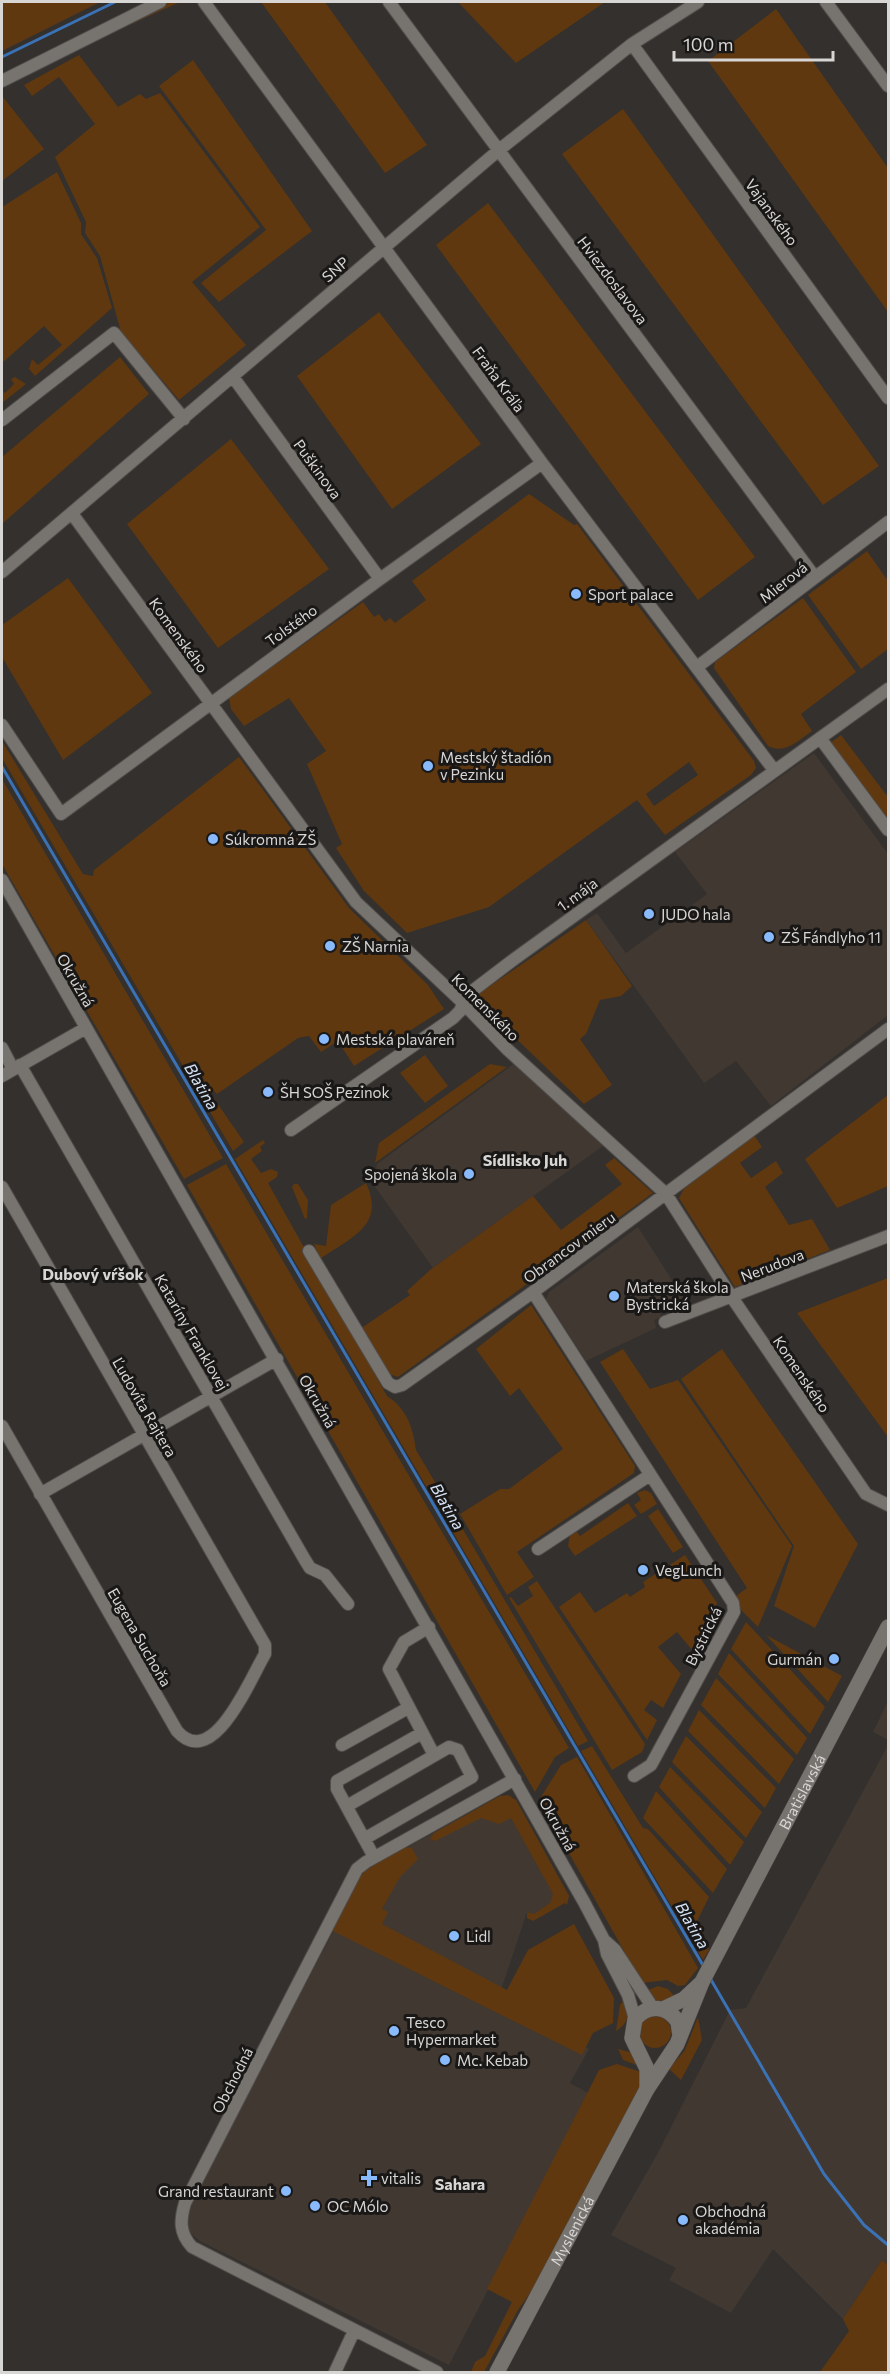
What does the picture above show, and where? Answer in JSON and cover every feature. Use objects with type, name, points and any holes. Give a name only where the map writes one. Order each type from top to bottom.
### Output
[{"type":"main road","name":"Bratislavská","points":[[702,1982],[888,1627]]},
{"type":"main road","points":[[647,2088],[647,2069],[632,2038],[635,2019],[643,2012],[684,1999],[702,1982]]},
{"type":"main road","points":[[639,2051],[651,2056],[669,2052],[680,2036],[702,1982]]},
{"type":"main road","points":[[658,2009],[675,2018],[680,2036]]},
{"type":"main road","name":"Myslenická","points":[[497,2373],[647,2088],[669,2052]]},
{"type":"street","points":[[2,81],[160,2]]},
{"type":"street","name":"Fraňa Kráľa","points":[[204,2],[542,463],[774,770]]},
{"type":"street","name":"Hviezdoslavova","points":[[389,2],[814,576]]},
{"type":"street","name":"SNP","points":[[2,572],[499,150],[632,44],[698,2]]},
{"type":"street","points":[[826,2],[888,86]]},
{"type":"street","name":"Vajanského","points":[[632,44],[888,398]]},
{"type":"street","points":[[2,420],[114,333],[184,419]]},
{"type":"street","name":"Puškinova","points":[[233,377],[380,579]]},
{"type":"street","name":"Tolstého","points":[[2,725],[61,814],[210,703],[542,463]]},
{"type":"street","name":"Komenského","points":[[73,514],[356,902],[463,1003],[507,1049],[666,1194],[731,1296],[866,1494],[888,1505]]},
{"type":"street","name":"Mierová","points":[[698,667],[814,576],[888,522]]},
{"type":"street","name":"1. mája","points":[[291,1130],[453,1018],[467,995],[522,953],[888,689]]},
{"type":"street","points":[[820,738],[888,830]]},
{"type":"street","name":"Okružná","points":[[2,880],[516,1779],[604,1940],[615,1950],[658,2009]]},
{"type":"street","points":[[2,1076],[86,1028]]},
{"type":"street","name":"Obrancov mieru","points":[[309,1251],[388,1383],[394,1387],[402,1385],[533,1292],[888,1029]]},
{"type":"street","name":"Kataríny Franklovej","points":[[2,1048],[17,1067],[212,1396],[310,1568],[325,1575],[348,1604]]},
{"type":"street","name":"Ľudovíta Rajtera","points":[[2,1187],[263,1641]]},
{"type":"street","name":"Nerudova","points":[[666,1322],[888,1236]]},
{"type":"street","name":"Bystrická","points":[[533,1292],[650,1475],[730,1594],[734,1612],[651,1765],[634,1776]]},
{"type":"street","points":[[40,1494],[277,1359]]},
{"type":"street","name":"Eugena Suchoňa","points":[[2,1426],[183,1738],[190,1741],[204,1741],[221,1729],[265,1654],[263,1641]]},
{"type":"street","points":[[538,1549],[650,1475]]},
{"type":"street","points":[[429,1628],[404,1642],[390,1664],[391,1675],[434,1755]]},
{"type":"street","points":[[342,1745],[408,1708]]},
{"type":"street","points":[[374,1857],[336,1787],[340,1777],[422,1733]]},
{"type":"street","points":[[347,1806],[449,1747],[455,1749],[472,1777],[364,1839]]},
{"type":"street","name":"Obchodná","points":[[437,2373],[192,2247],[186,2240],[181,2220],[185,2203],[349,1880],[357,1869],[374,1857],[516,1779]]},
{"type":"street","points":[[446,1792],[457,1811]]},
{"type":"street","name":"Okružná","points":[[604,1940],[606,1954],[628,1995],[635,2019]]},
{"type":"street","points":[[335,2373],[354,2331]]},
{"type":"shaded area","points":[[2,2],[100,2],[2,51]]},
{"type":"shaded area","points":[[167,2],[180,2],[114,32],[114,29]]},
{"type":"shaded area","points":[[261,2],[325,2],[427,145],[385,173]]},
{"type":"shaded area","points":[[458,2],[605,2],[516,63]]},
{"type":"shaded area","points":[[776,9],[888,168],[888,312],[708,61]]},
{"type":"shaded area","points":[[79,55],[118,107],[140,94],[146,99],[160,93],[260,227],[192,282],[246,345],[179,400],[121,332],[100,256],[85,233],[86,222],[55,157],[95,124],[59,77],[32,96],[24,85]]},
{"type":"shaded area","points":[[193,60],[312,231],[219,302],[201,283],[266,230],[159,86]]},
{"type":"shaded area","points":[[2,98],[44,149],[2,181]]},
{"type":"shaded area","points":[[623,109],[879,466],[823,505],[562,154]]},
{"type":"shaded area","points":[[57,172],[81,223],[81,234],[97,258],[112,308],[35,376],[29,369],[32,359],[38,365],[62,345],[44,326],[2,363],[2,207]]},
{"type":"shaded area","points":[[488,203],[755,557],[698,600],[436,245]]},
{"type":"shaded area","points":[[379,312],[481,444],[392,509],[297,376]]},
{"type":"shaded area","points":[[120,357],[149,394],[2,524],[2,457]]},
{"type":"shaded area","points":[[15,377],[26,384],[2,403],[2,390],[5,393],[14,384],[11,379]]},
{"type":"shaded area","points":[[231,439],[329,569],[218,648],[127,524]]},
{"type":"shaded area","points":[[529,494],[574,525],[577,524],[754,761],[756,768],[751,775],[665,835],[637,800],[489,907],[407,933],[364,891],[336,848],[342,844],[307,764],[326,751],[289,698],[244,726],[231,709],[229,698],[363,602],[374,617],[379,614],[385,622],[390,618],[395,623],[426,600],[412,581]],"holes":[[[689,762],[698,775],[654,806],[646,794]]]},
{"type":"shaded area","points":[[867,551],[888,581],[888,649],[861,669],[808,595]]},
{"type":"shaded area","points":[[68,578],[152,693],[63,760],[2,657],[2,625]]},
{"type":"shaded area","points":[[803,598],[856,672],[801,714],[812,731],[786,748],[774,748],[768,746],[714,668],[715,662]]},
{"type":"shaded area","points":[[841,735],[888,797],[888,822],[830,743]]},
{"type":"shaded area","points":[[2,741],[83,874],[93,876],[94,870],[239,757],[349,908],[428,985],[444,1009],[354,1066],[338,1041],[321,1052],[309,1036],[298,1038],[217,1094],[213,1090],[211,1094],[244,1142],[233,1151],[2,758]]},
{"type":"shaded area","name":"ZŠ Fándlyho 11","points":[[814,753],[888,854],[888,1015],[771,1106],[736,1061],[704,1083],[586,920],[597,913],[626,953],[688,908],[707,894],[675,852]]},
{"type":"shaded area","points":[[2,779],[223,1158],[184,1179],[2,864]]},
{"type":"shaded area","points":[[586,920],[632,986],[621,996],[600,1000],[586,1034],[580,1039],[612,1085],[584,1104],[476,1000],[480,993]]},
{"type":"shaded area","points":[[425,1055],[448,1086],[425,1103],[400,1073]]},
{"type":"shaded area","name":"Spojená škola","points":[[515,1063],[603,1146],[433,1268],[373,1184],[377,1164]]},
{"type":"shaded area","points":[[490,1064],[507,1067],[375,1163],[379,1143]]},
{"type":"shaded area","points":[[888,1095],[888,1186],[837,1208],[805,1159]]},
{"type":"shaded area","points":[[754,1135],[762,1147],[740,1163],[751,1178],[776,1161],[783,1173],[765,1187],[789,1225],[812,1219],[830,1250],[735,1287],[679,1198],[684,1189]]},
{"type":"shaded area","points":[[263,1140],[265,1143],[260,1147],[262,1151],[251,1159],[261,1173],[271,1169],[278,1172],[277,1177],[268,1183],[387,1396],[400,1407],[408,1419],[416,1450],[588,1741],[578,1746],[235,1159]]},
{"type":"shaded area","points":[[614,1158],[653,1193],[398,1377],[389,1374],[360,1329],[410,1295],[407,1291],[430,1270],[533,1196],[561,1230],[622,1184],[605,1165]]},
{"type":"shaded area","points":[[226,1164],[569,1748],[555,1757],[535,1792],[187,1185]]},
{"type":"shaded area","points":[[366,1183],[372,1210],[368,1220],[353,1237],[320,1259],[314,1244],[326,1246],[331,1205]]},
{"type":"shaded area","points":[[298,1184],[308,1200],[307,1218],[305,1219],[292,1187]]},
{"type":"shaded area","name":"Materská škola Bystrická","points":[[638,1227],[686,1302],[660,1312],[661,1317],[654,1320],[656,1328],[586,1361],[546,1299],[549,1292]]},
{"type":"shaded area","points":[[888,1278],[888,1437],[797,1313]]},
{"type":"shaded area","points":[[531,1305],[635,1466],[634,1473],[517,1552],[534,1577],[507,1595],[460,1514],[500,1489],[509,1489],[563,1449],[519,1388],[510,1396],[476,1349]]},
{"type":"shaded area","points":[[623,1349],[650,1389],[678,1380],[792,1546],[758,1627],[741,1610],[736,1596],[747,1588],[600,1362]]},
{"type":"shaded area","points":[[722,1349],[858,1544],[815,1628],[774,1606],[794,1546],[681,1379]]},
{"type":"shaded area","points":[[645,1490],[651,1493],[657,1504],[641,1514],[634,1505],[641,1500],[637,1493]]},
{"type":"shaded area","points":[[628,1503],[637,1516],[575,1556],[568,1546],[570,1534],[575,1530],[580,1536]]},
{"type":"shaded area","points":[[658,1509],[683,1547],[673,1553],[648,1516]]},
{"type":"shaded area","points":[[685,1555],[717,1603],[693,1651],[677,1632],[658,1647],[681,1674],[663,1708],[651,1700],[644,1710],[657,1720],[647,1740],[559,1607],[580,1592],[595,1613],[627,1593],[630,1597],[645,1587],[643,1582]]},
{"type":"shaded area","points":[[537,1581],[645,1744],[642,1752],[612,1770],[509,1598],[511,1597],[518,1606],[533,1596],[528,1587]]},
{"type":"shaded area","points":[[746,1622],[825,1707],[810,1734],[731,1649]]},
{"type":"shaded area","points":[[766,1635],[842,1676],[828,1702]]},
{"type":"shaded area","points":[[729,1653],[807,1738],[797,1755],[718,1674]]},
{"type":"shaded area","points":[[716,1678],[794,1759],[779,1784],[701,1705]]},
{"type":"shaded area","points":[[888,1701],[888,1740],[873,1732]]},
{"type":"shaded area","points":[[699,1710],[776,1788],[765,1808],[688,1731]]},
{"type":"shaded area","points":[[686,1736],[762,1812],[746,1838],[672,1762]]},
{"type":"shaded area","points":[[888,1745],[888,2265],[882,2260],[843,2319],[773,2249],[731,2313],[669,2280],[676,2268],[611,2235],[659,2151],[730,2010],[746,2008]]},
{"type":"shaded area","points":[[592,1746],[643,1828],[648,1829],[709,1897],[698,1919],[709,1950],[703,1960],[581,1751]]},
{"type":"shaded area","points":[[577,1757],[698,1968],[685,1985],[678,1986],[667,1980],[642,1983],[539,1800],[561,1765]]},
{"type":"shaded area","points":[[670,1767],[744,1842],[730,1865],[659,1787]]},
{"type":"shaded area","points":[[656,1791],[727,1869],[713,1893],[643,1818]]},
{"type":"shaded area","points":[[508,1795],[516,1800],[569,1896],[567,1905],[565,1903],[533,1921],[527,1918],[527,1912],[534,1914],[550,1903],[553,1894],[511,1818],[499,1824],[481,1818],[435,1841],[430,1839],[434,1833],[500,1796]]},
{"type":"shaded area","points":[[500,1796],[516,1800],[569,1896],[541,1917],[527,1912],[497,2002],[589,2049],[570,2083],[590,2094],[449,2365],[200,2241],[188,2231],[187,2212],[359,1882],[377,1864]]},
{"type":"shaded area","points":[[404,1847],[412,1848],[418,1859],[400,1877],[382,1909],[388,1912],[382,1924],[507,1990],[528,1950],[574,1924],[614,1998],[613,2023],[593,2033],[582,2055],[331,1930],[357,1880],[365,1871]]},
{"type":"shaded area","points":[[658,1986],[668,1989],[677,1999],[660,2002],[653,1999],[646,1991]]},
{"type":"shaded area","points":[[626,1998],[628,2013],[626,2021],[616,2031],[620,2005]]},
{"type":"shaded area","points":[[655,2016],[666,2021],[671,2032],[666,2043],[655,2048],[644,2043],[639,2032],[644,2021]]},
{"type":"shaded area","points":[[698,2017],[702,2040],[681,2080],[669,2069],[685,2050]]},
{"type":"shaded area","points":[[618,2049],[633,2053],[642,2067],[623,2060]]},
{"type":"shaded area","points":[[617,2064],[641,2072],[643,2082],[538,2282],[518,2310],[484,2372],[471,2372],[475,2362],[485,2356],[512,2302],[487,2289],[599,2070]]},
{"type":"shaded area","points":[[882,2260],[888,2265],[888,2371],[820,2372],[849,2331],[843,2319]]},
{"type":"waterway","name":"Blatina","points":[[2,57],[115,2]]},
{"type":"waterway","name":"Blatina","points":[[2,767],[704,1967]]},
{"type":"waterway","name":"Blatina","points":[[710,1978],[824,2174],[864,2225],[888,2245]]},
{"type":"place","name":"Sport palace","points":[[576,594]]},
{"type":"place","name":"Mestský štadión v Pezinku","points":[[428,766]]},
{"type":"place","name":"Súkromná ZŠ","points":[[213,839]]},
{"type":"place","name":"JUDO hala","points":[[649,914]]},
{"type":"place","name":"ZŠ Fándlyho 11","points":[[769,937]]},
{"type":"place","name":"ZŠ Narnia","points":[[330,946]]},
{"type":"place","name":"Mestská plaváreň","points":[[324,1039]]},
{"type":"place","name":"ŠH SOŠ Pezinok","points":[[268,1092]]},
{"type":"place","name":"Spojená škola","points":[[469,1174]]},
{"type":"place","name":"Materská škola Bystrická","points":[[614,1296]]},
{"type":"place","name":"VegLunch","points":[[643,1570]]},
{"type":"place","name":"Gurmán","points":[[834,1659]]},
{"type":"place","name":"Lidl","points":[[454,1936]]},
{"type":"place","name":"Tesco Hypermarket","points":[[394,2031]]},
{"type":"place","name":"Mc. Kebab","points":[[445,2060]]},
{"type":"place","name":"vitalis","points":[[369,2178]]},
{"type":"place","name":"Grand restaurant","points":[[286,2191]]},
{"type":"place","name":"OC Mólo","points":[[315,2206]]},
{"type":"place","name":"Obchodná akadémia","points":[[683,2220]]},
{"type":"district","name":"Sídlisko Juh","points":[[525,1159]]},
{"type":"district","name":"Dubový vŕšok","points":[[93,1273]]},
{"type":"district","name":"Sahara","points":[[460,2183]]}]
